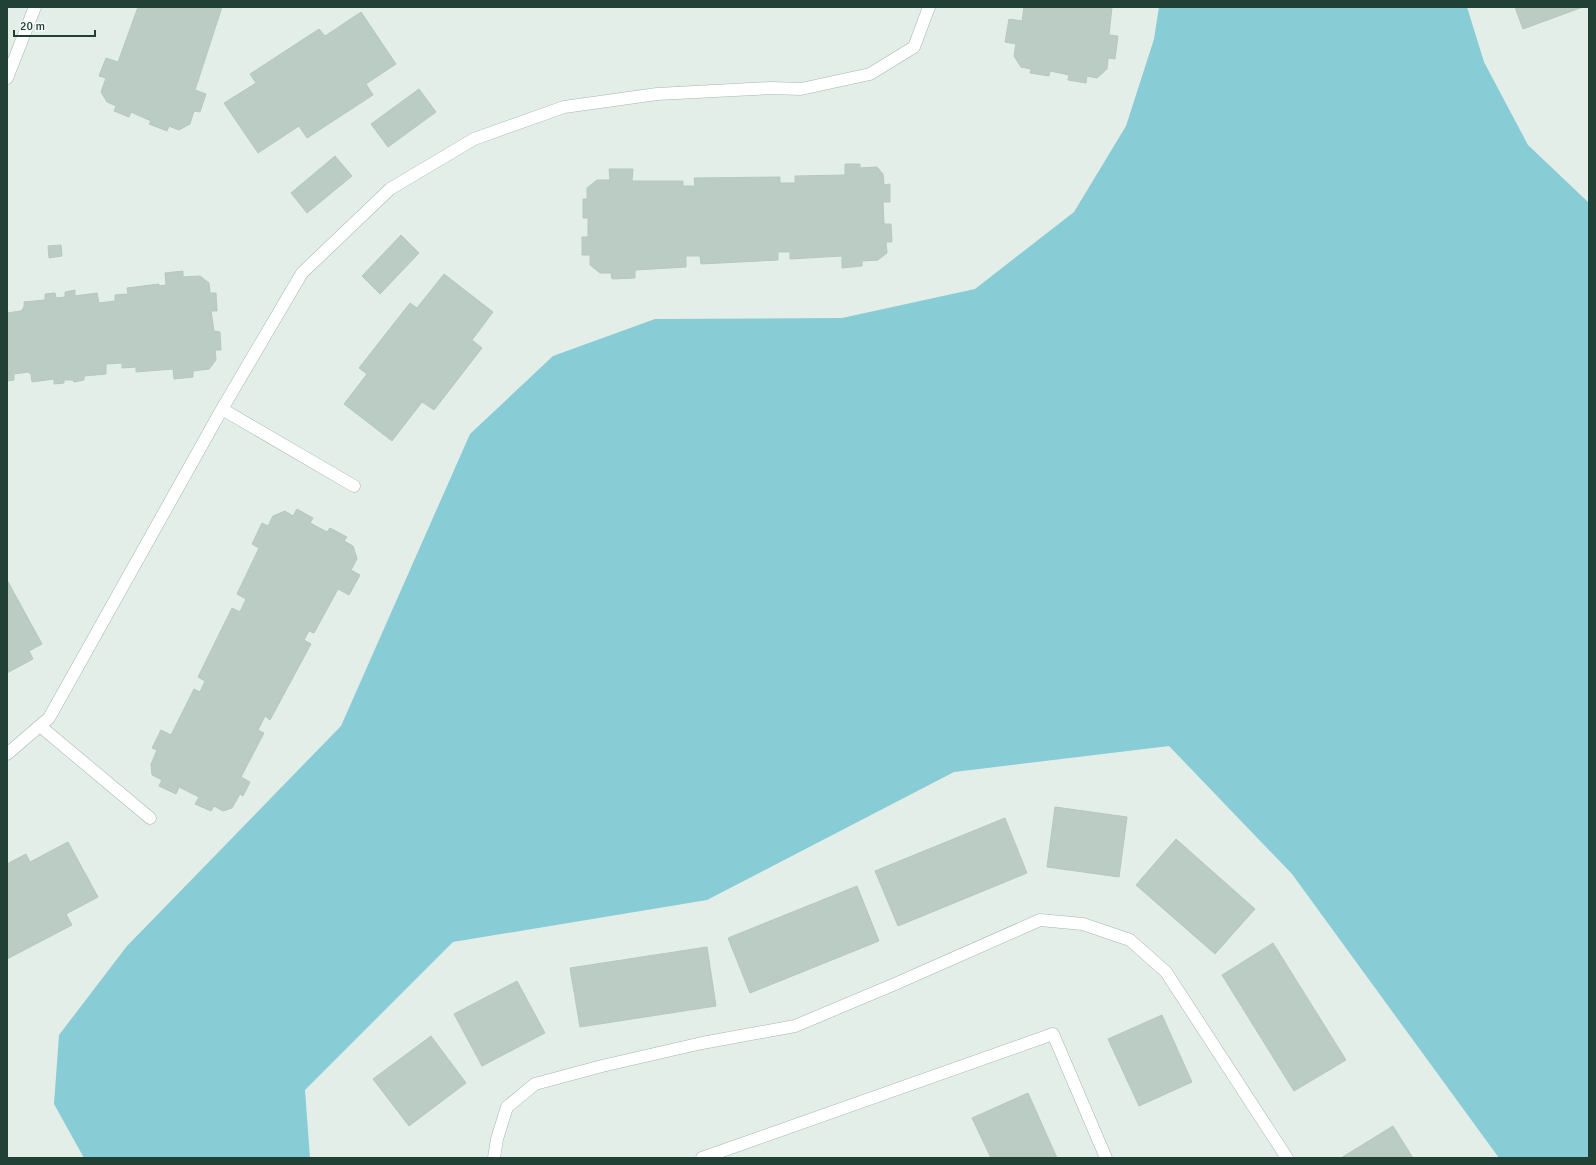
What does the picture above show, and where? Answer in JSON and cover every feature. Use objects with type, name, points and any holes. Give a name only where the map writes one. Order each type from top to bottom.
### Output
[{"type":"lane","points":[[7,78],[35,7]]},
{"type":"lane","points":[[7,754],[49,718],[222,409],[302,272],[390,189],[474,139],[564,107],[657,94],[771,88],[801,89],[870,74],[914,47],[929,7]]},
{"type":"lane","points":[[222,409],[354,486]]},
{"type":"lane","points":[[40,726],[150,818]]},
{"type":"lane","points":[[494,1158],[497,1139],[507,1107],[535,1084],[602,1066],[686,1047],[794,1026],[895,984],[1040,920],[1083,924],[1130,940],[1166,972],[1286,1158]]},
{"type":"lane","points":[[702,1158],[1053,1034],[1106,1158]]},
{"type":"water","points":[[1159,7],[1467,7],[1484,62],[1528,145],[1589,203],[1589,1158],[1499,1158],[1292,874],[1169,746],[954,772],[707,900],[453,942],[305,1090],[310,1158],[84,1158],[54,1104],[59,1035],[127,946],[341,726],[470,434],[553,356],[655,319],[842,318],[975,289],[1074,212],[1126,126],[1154,39]]},
{"type":"building","points":[[138,7],[222,7],[195,90],[206,94],[200,112],[194,111],[190,124],[179,130],[169,126],[167,131],[149,124],[151,121],[131,112],[129,117],[114,111],[116,106],[107,102],[101,92],[106,78],[99,76],[106,58],[118,62]]},
{"type":"building","points":[[1024,7],[1112,7],[1109,35],[1118,36],[1115,59],[1108,58],[1107,69],[1097,78],[1087,76],[1086,83],[1068,80],[1069,75],[1050,71],[1049,76],[1030,73],[1031,69],[1021,67],[1014,56],[1016,44],[1005,42],[1009,19],[1022,21]]},
{"type":"building","points":[[1515,7],[1583,7],[1523,29]]},
{"type":"building","points":[[361,12],[396,64],[366,84],[373,95],[307,138],[299,126],[258,153],[224,103],[256,83],[250,74],[319,29],[325,36]]},
{"type":"building","points":[[419,89],[436,112],[388,147],[371,124]]},
{"type":"building","points":[[335,156],[352,176],[307,213],[291,193]]},
{"type":"building","points":[[845,164],[860,164],[860,168],[877,167],[883,174],[884,185],[890,184],[890,202],[883,202],[884,224],[891,224],[892,242],[886,242],[887,253],[878,260],[862,261],[862,266],[842,268],[842,256],[790,259],[790,252],[778,252],[778,260],[701,264],[700,256],[686,256],[686,267],[635,270],[635,278],[612,279],[611,273],[600,273],[590,265],[590,255],[582,255],[582,237],[588,237],[588,218],[583,218],[583,199],[587,199],[587,188],[597,180],[610,180],[609,169],[633,169],[632,181],[683,181],[683,186],[695,186],[694,178],[780,177],[780,183],[795,183],[795,176],[845,175]]},
{"type":"building","points":[[401,235],[419,253],[380,294],[362,276]]},
{"type":"building","points":[[61,245],[62,256],[49,258],[48,246]]},
{"type":"building","points":[[183,271],[183,277],[200,276],[209,283],[210,293],[216,293],[217,311],[211,311],[214,331],[220,332],[221,350],[215,350],[216,360],[209,369],[193,371],[193,377],[174,379],[173,369],[136,372],[136,367],[122,368],[122,363],[106,364],[106,374],[84,376],[84,380],[74,382],[73,380],[64,380],[64,383],[54,384],[54,379],[32,382],[31,374],[28,372],[14,374],[14,380],[7,381],[7,313],[21,311],[24,307],[24,302],[45,300],[45,294],[55,293],[56,298],[65,297],[65,292],[75,290],[75,296],[97,293],[99,303],[115,301],[115,295],[128,294],[127,288],[159,284],[159,286],[166,285],[165,273]]},
{"type":"building","points":[[444,274],[493,312],[472,340],[482,348],[434,410],[422,402],[392,441],[344,404],[367,374],[359,368],[410,303],[417,308]]},
{"type":"building","points":[[297,509],[313,518],[310,523],[327,532],[330,528],[347,537],[344,541],[353,546],[357,559],[351,570],[360,575],[349,595],[338,589],[314,633],[309,631],[304,640],[311,644],[270,720],[265,716],[258,730],[264,733],[241,777],[250,782],[243,796],[240,794],[232,808],[223,811],[214,806],[211,811],[195,804],[199,797],[179,787],[176,794],[159,786],[162,780],[152,775],[151,764],[157,750],[152,748],[161,730],[171,735],[194,689],[200,692],[205,681],[198,677],[232,608],[240,612],[246,599],[237,594],[259,548],[252,544],[262,523],[268,526],[273,516],[285,511],[293,516]]},
{"type":"building","points":[[7,580],[42,644],[29,651],[33,659],[7,673]]},
{"type":"building","points":[[1055,807],[1127,817],[1119,877],[1047,867]]},
{"type":"building","points":[[1005,818],[1027,873],[898,926],[875,871]]},
{"type":"building","points":[[1176,839],[1255,909],[1215,954],[1136,885]]},
{"type":"building","points":[[68,842],[98,897],[66,914],[72,925],[7,959],[7,864],[26,854],[30,862]]},
{"type":"building","points":[[857,886],[879,941],[750,993],[728,938]]},
{"type":"building","points":[[1273,943],[1346,1060],[1294,1091],[1222,975]]},
{"type":"building","points":[[707,947],[716,1006],[580,1027],[570,968]]},
{"type":"building","points":[[517,981],[545,1033],[482,1066],[454,1014]]},
{"type":"building","points":[[1162,1015],[1192,1082],[1139,1106],[1108,1039]]},
{"type":"building","points":[[431,1036],[466,1083],[409,1126],[373,1079]]},
{"type":"building","points":[[1028,1093],[1057,1158],[991,1158],[972,1118]]},
{"type":"building","points":[[1393,1126],[1413,1158],[1341,1158]]}]
